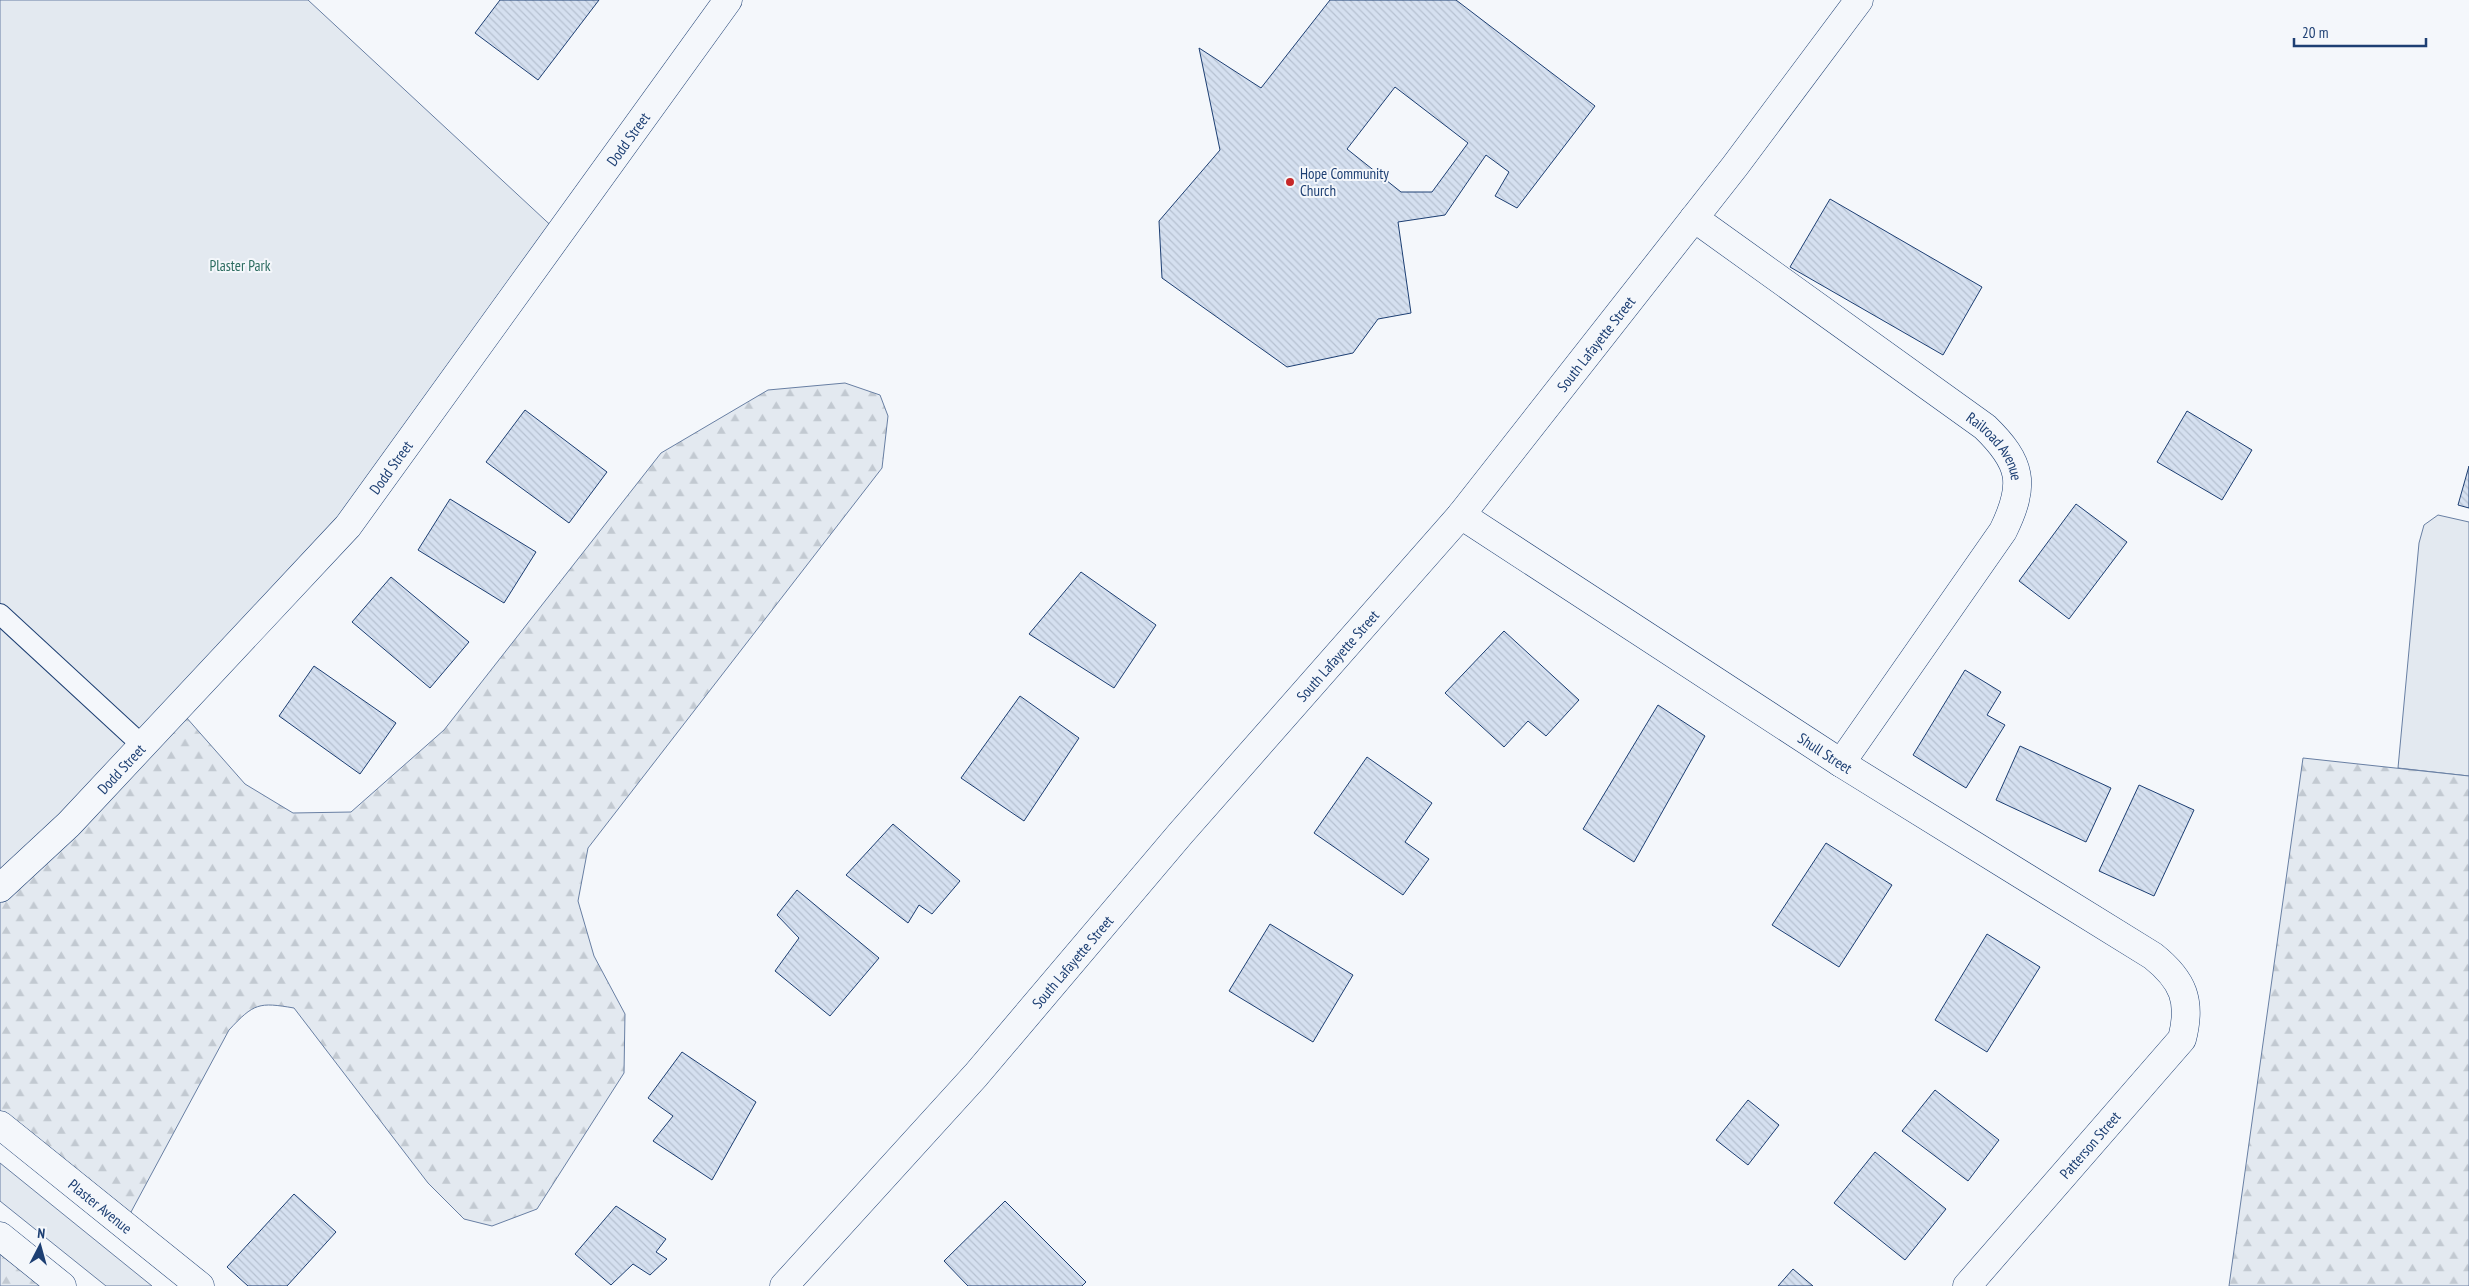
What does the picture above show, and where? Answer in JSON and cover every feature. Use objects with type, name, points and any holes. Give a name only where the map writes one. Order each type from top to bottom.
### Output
[{"type":"street","name":"Dodd Street","points":[[0,888],[69,824],[348,526],[728,0]]},
{"type":"street","name":"South Lafayette Street","points":[[784,1286],[976,1075],[1181,833],[1461,515],[1694,218],[1859,0]]},
{"type":"street","name":"Railroad Avenue","points":[[1694,218],[1986,426],[2006,447],[2015,467],[2018,485],[2015,508],[2003,531],[1841,763]]},
{"type":"street","name":"Shull Street","points":[[1461,515],[1841,763],[2153,956],[2171,970],[2184,993]]},
{"type":"street","name":"Patterson Street","points":[[1967,1286],[2182,1039],[2188,1018],[2184,993]]},
{"type":"street","name":"Plaster Avenue","points":[[0,1125],[200,1286]]},
{"type":"street","points":[[0,1236],[62,1286]]},
{"type":"lane","points":[[0,614],[143,746]]},
{"type":"green space","name":"Plaster Park","points":[[0,0],[308,0],[559,233],[348,526],[0,888]]},
{"type":"green space","points":[[845,383],[880,395],[888,416],[882,468],[588,848],[578,901],[594,956],[625,1014],[624,1073],[537,1209],[492,1226],[464,1219],[428,1183],[294,1008],[282,1006],[265,1005],[251,1010],[229,1030],[124,1225],[0,1125],[0,888],[178,708],[245,784],[293,813],[351,812],[444,730],[661,453],[768,390]]},
{"type":"green space","points":[[2438,515],[2469,522],[2469,776],[2398,768],[2419,543],[2424,525]]},
{"type":"green space","points":[[2303,758],[2469,776],[2469,1286],[2229,1286]]},
{"type":"green space","points":[[0,1163],[152,1286],[106,1286],[0,1201]]},
{"type":"green space","points":[[0,1236],[62,1286],[0,1286]]},
{"type":"building","points":[[500,0],[599,0],[538,80],[475,33]]},
{"type":"building","name":"Hope Community Church","points":[[1330,0],[1456,0],[1595,106],[1517,208],[1495,196],[1509,172],[1486,155],[1445,215],[1398,222],[1411,313],[1378,319],[1353,353],[1287,367],[1162,278],[1159,221],[1220,150],[1199,48],[1261,88]],"holes":[[[1395,87],[1468,143],[1432,192],[1401,192],[1347,149]]]},
{"type":"building","points":[[1830,199],[1982,287],[1943,355],[1790,267]]},
{"type":"building","points":[[525,410],[607,472],[569,523],[486,462]]},
{"type":"building","points":[[2187,411],[2252,450],[2222,500],[2157,462]]},
{"type":"building","points":[[2469,466],[2469,508],[2458,505]]},
{"type":"building","points":[[450,499],[536,552],[504,603],[418,550]]},
{"type":"building","points":[[2076,504],[2127,542],[2069,619],[2019,581]]},
{"type":"building","points":[[1081,572],[1156,625],[1114,688],[1029,634]]},
{"type":"building","points":[[391,577],[469,642],[430,688],[352,622]]},
{"type":"building","points":[[1504,631],[1579,700],[1546,736],[1528,721],[1504,747],[1445,693]]},
{"type":"building","points":[[314,666],[396,723],[360,774],[279,716]]},
{"type":"building","points":[[1965,670],[2001,692],[1987,715],[2005,725],[1966,788],[1913,755]]},
{"type":"building","points":[[1020,696],[1079,738],[1024,821],[961,778]]},
{"type":"building","points":[[1658,705],[1705,736],[1634,862],[1583,829]]},
{"type":"building","points":[[2020,746],[2111,788],[2086,842],[1996,800]]},
{"type":"building","points":[[1367,757],[1432,803],[1405,842],[1429,859],[1403,895],[1314,833]]},
{"type":"building","points":[[2139,785],[2194,810],[2154,896],[2099,871]]},
{"type":"building","points":[[893,824],[960,881],[932,914],[919,905],[908,923],[846,875]]},
{"type":"building","points":[[1826,843],[1892,885],[1839,967],[1772,925]]},
{"type":"building","points":[[797,890],[879,958],[830,1016],[775,971],[799,938],[777,915]]},
{"type":"building","points":[[1270,924],[1353,975],[1313,1042],[1229,991]]},
{"type":"building","points":[[1987,934],[2040,967],[1987,1052],[1935,1020]]},
{"type":"building","points":[[682,1052],[756,1102],[712,1180],[653,1141],[673,1116],[648,1098]]},
{"type":"building","points":[[1935,1090],[1999,1140],[1968,1181],[1902,1131]]},
{"type":"building","points":[[1748,1100],[1779,1125],[1748,1165],[1716,1140]]},
{"type":"building","points":[[1875,1152],[1946,1209],[1905,1260],[1834,1203]]},
{"type":"building","points":[[294,1194],[336,1232],[287,1286],[248,1286],[227,1267]]},
{"type":"building","points":[[1005,1201],[1086,1282],[1082,1286],[968,1286],[944,1261]]},
{"type":"building","points":[[616,1206],[666,1239],[656,1252],[667,1259],[650,1275],[633,1264],[611,1285],[575,1254]]},
{"type":"building","points":[[1793,1269],[1813,1286],[1778,1286]]},
{"type":"place","name":"Hope Community Church","points":[[1290,182]]}]
